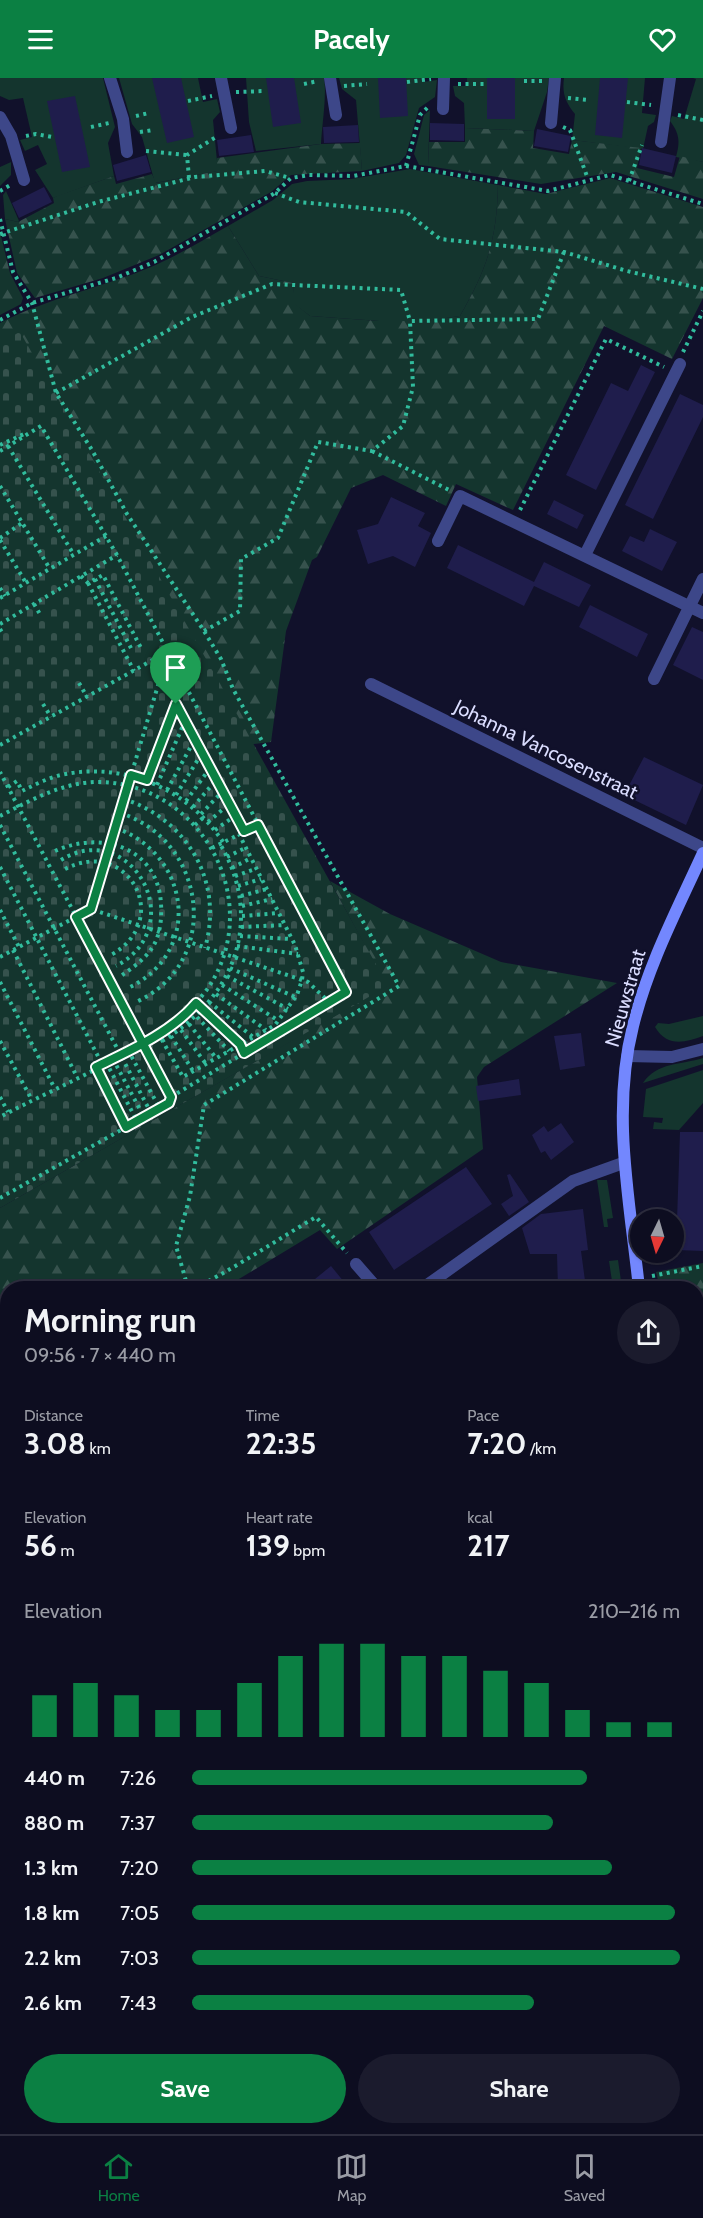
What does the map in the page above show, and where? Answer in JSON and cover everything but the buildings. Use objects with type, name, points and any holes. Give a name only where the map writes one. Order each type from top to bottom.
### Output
[{"type":"street","points":[[110,78],[123,119],[127,152]]},
{"type":"street","points":[[221,78],[231,128]]},
{"type":"street","points":[[661,142],[670,78]]},
{"type":"street","points":[[326,79],[336,115]]},
{"type":"street","points":[[551,123],[552,79]]},
{"type":"street","points":[[443,109],[448,81]]},
{"type":"street","points":[[0,117],[10,136],[24,180]]},
{"type":"street","points":[[585,555],[678,368]]},
{"type":"street","points":[[438,541],[460,496],[703,613]]},
{"type":"street","points":[[654,680],[703,579]]},
{"type":"street","name":"Johanna Vancosenstraat","points":[[371,684],[703,848]]},
{"type":"street","name":"Nieuwstraat","points":[[638,1281],[623,1163],[623,1112],[627,1056],[649,972],[703,853]]},
{"type":"street","points":[[627,1056],[672,1057],[703,1049]]},
{"type":"street","points":[[433,1281],[573,1181],[623,1163]]},
{"type":"street","points":[[356,1264],[371,1281]]},
{"type":"path","points":[[407,82],[435,78]]},
{"type":"path","points":[[304,84],[326,79]]},
{"type":"path","points":[[524,81],[552,79]]},
{"type":"path","points":[[448,81],[484,84]]},
{"type":"path","points":[[342,86],[367,84]]},
{"type":"path","points":[[234,92],[265,91]]},
{"type":"path","points":[[188,102],[216,95]]},
{"type":"path","points":[[564,98],[588,100]]},
{"type":"path","points":[[627,102],[658,105]]},
{"type":"path","points":[[406,166],[420,115],[430,105]]},
{"type":"path","points":[[130,118],[149,113]]},
{"type":"path","points":[[672,113],[703,120]]},
{"type":"path","points":[[91,127],[115,121]]},
{"type":"path","points":[[140,132],[153,130]]},
{"type":"path","points":[[570,130],[588,179]]},
{"type":"path","points":[[18,137],[36,134],[52,137]]},
{"type":"path","points":[[146,151],[187,155],[216,137]]},
{"type":"path","points":[[629,181],[642,145]]},
{"type":"path","points":[[187,155],[189,178]]},
{"type":"path","points":[[2,233],[98,202],[189,178],[265,171],[291,178],[309,175],[353,176],[406,166],[548,190],[610,175],[703,204]]},
{"type":"path","points":[[0,320],[32,303],[116,278],[154,262],[275,194],[291,178]]},
{"type":"path","points":[[0,190],[4,186]]},
{"type":"path","points":[[275,194],[299,202],[406,212],[440,239],[564,252],[627,272],[703,288]]},
{"type":"path","points":[[0,219],[13,272],[32,303],[56,393],[93,450],[127,514],[204,631],[399,986],[204,1105],[190,1196],[176,1246],[186,1281]]},
{"type":"path","points":[[410,321],[538,319],[564,252]]},
{"type":"path","points":[[56,393],[192,317],[272,284],[401,290],[410,321],[413,387],[403,426],[372,452]]},
{"type":"path","points":[[514,522],[606,339],[678,368],[703,311]]},
{"type":"path","points":[[0,445],[41,426]]},
{"type":"path","points":[[0,451],[41,426]]},
{"type":"path","points":[[0,1198],[159,1109],[169,1103],[171,1097],[346,992],[117,555],[41,426]]},
{"type":"path","points":[[204,631],[240,611],[241,559],[278,538],[318,442],[372,452],[460,496]]},
{"type":"path","points":[[8,446],[74,555]]},
{"type":"path","points":[[0,486],[50,569]]},
{"type":"path","points":[[22,524],[0,539],[26,583]]},
{"type":"path","points":[[0,588],[2,597],[106,536]]},
{"type":"path","points":[[0,624],[117,555]]},
{"type":"path","points":[[88,583],[103,575],[141,648]]},
{"type":"path","points":[[81,576],[88,583],[134,671]]},
{"type":"path","points":[[95,579],[134,652]]},
{"type":"path","points":[[34,604],[41,616]]},
{"type":"path","points":[[0,745],[168,652]]},
{"type":"path","points":[[1,954],[91,909],[168,652]]},
{"type":"path","points":[[161,676],[244,831]]},
{"type":"path","points":[[79,683],[87,697]]},
{"type":"path","points":[[43,704],[51,717]]},
{"type":"path","points":[[147,780],[176,704]]},
{"type":"path","points":[[157,785],[185,721]]},
{"type":"path","points":[[168,790],[195,739]]},
{"type":"path","points":[[172,805],[202,753]]},
{"type":"path","points":[[186,801],[210,767]]},
{"type":"path","points":[[8,787],[17,781],[22,791],[61,775],[104,772],[131,775],[147,780],[186,801],[215,830],[232,868],[241,896],[240,936],[230,968],[216,994],[189,1024],[162,1041]]},
{"type":"path","points":[[1,775],[171,1097]]},
{"type":"path","points":[[193,807],[217,779]]},
{"type":"path","points":[[0,816],[58,788],[80,783],[103,782],[128,785],[148,792],[172,805],[195,825],[212,848],[224,874],[230,919],[224,954],[217,972],[196,1003],[179,1020],[143,1043],[0,1117]]},
{"type":"path","points":[[195,825],[223,791]]},
{"type":"path","points":[[124,799],[160,816],[196,853],[209,886],[211,919],[205,948]]},
{"type":"path","points":[[208,822],[230,804]]},
{"type":"path","points":[[120,813],[137,818],[167,841],[180,858],[193,895],[194,915],[189,942],[173,973],[159,988],[136,1002]]},
{"type":"path","points":[[215,830],[236,815]]},
{"type":"path","points":[[0,825],[151,1113]]},
{"type":"path","points":[[212,848],[258,825]]},
{"type":"path","points":[[116,828],[138,838],[163,860],[176,891],[178,916],[175,938],[157,968],[148,977],[128,988]]},
{"type":"path","points":[[158,1033],[183,1077],[266,1030],[279,1020],[295,997],[302,980],[303,972],[292,939],[238,834]]},
{"type":"path","points":[[55,851],[75,843],[93,841],[111,843],[126,849],[143,861],[155,878],[161,896],[162,916],[159,932],[152,948],[140,962],[121,976]]},
{"type":"path","points":[[227,857],[245,848]]},
{"type":"path","points":[[61,860],[78,852],[108,853],[129,862],[141,875],[152,911],[149,929],[142,944],[132,956],[116,966]]},
{"type":"path","points":[[232,868],[251,858]]},
{"type":"path","points":[[65,869],[87,861],[105,862],[126,874],[137,888],[141,902],[139,926],[135,936],[111,955]]},
{"type":"path","points":[[0,867],[137,1121]]},
{"type":"path","points":[[235,876],[255,869]]},
{"type":"path","points":[[228,891],[261,879]]},
{"type":"path","points":[[241,896],[267,890]]},
{"type":"path","points":[[242,906],[272,899]]},
{"type":"path","points":[[91,909],[308,982],[329,1002]]},
{"type":"path","points":[[0,910],[20,946]]},
{"type":"path","points":[[230,919],[279,913]]},
{"type":"path","points":[[241,927],[285,925]]},
{"type":"path","points":[[240,936],[292,939]]},
{"type":"path","points":[[237,946],[298,954]]},
{"type":"path","points":[[13,950],[77,1077]]},
{"type":"path","points":[[230,968],[295,997]]},
{"type":"path","points":[[217,972],[288,1009]]},
{"type":"path","points":[[0,982],[55,1089]]},
{"type":"path","points":[[222,985],[279,1020]]},
{"type":"path","points":[[216,994],[266,1030]]},
{"type":"path","points":[[209,1002],[253,1037]]},
{"type":"path","points":[[196,1003],[240,1044],[244,1053]]},
{"type":"path","points":[[197,1017],[229,1051]]},
{"type":"path","points":[[189,1024],[216,1058]]},
{"type":"path","points":[[181,1030],[206,1064]]},
{"type":"path","points":[[171,1036],[193,1071]]},
{"type":"path","points":[[0,1041],[32,1100]]},
{"type":"path","points":[[128,1050],[159,1109]]},
{"type":"path","points":[[113,1059],[144,1117]]},
{"type":"path","points":[[96,1067],[126,1127]]},
{"type":"path","points":[[0,1097],[8,1113]]},
{"type":"path","points":[[209,1281],[237,1267],[264,1247],[316,1217],[356,1264]]},
{"type":"path","points":[[652,1276],[703,1266]]},
{"type":"green space","points":[[0,78],[103,78],[115,127],[108,143],[114,176],[53,198],[35,170],[47,164],[38,145],[25,151],[20,140],[32,137],[23,98],[9,100],[0,96]]},
{"type":"green space","points":[[119,78],[198,78],[203,102],[217,99],[220,112],[213,120],[218,171],[155,183],[142,137],[132,124]]},
{"type":"green space","points":[[246,78],[324,78],[325,101],[321,144],[256,151],[249,122]]},
{"type":"green space","points":[[339,78],[422,78],[423,82],[437,80],[435,97],[419,108],[406,155],[399,163],[362,171],[356,100],[342,89]]},
{"type":"green space","points":[[467,78],[549,78],[547,92],[534,131],[465,128],[464,103],[455,96],[453,86],[467,86]]},
{"type":"green space","points":[[564,78],[645,78],[642,113],[656,115],[654,122],[648,126],[643,149],[572,140],[575,114],[565,97]]},
{"type":"green space","points":[[693,78],[703,78],[703,162],[676,157],[678,138],[670,121],[672,116],[684,119],[696,79]]},
{"type":"green space","points":[[430,110],[428,166],[419,165],[414,154],[424,115]]},
{"type":"green space","points":[[465,128],[534,131],[533,148],[569,154],[572,140],[641,148],[637,168],[674,177],[680,156],[703,162],[703,199],[616,172],[541,184],[428,166],[429,142],[465,142]]},
{"type":"green space","points":[[360,143],[362,171],[291,175],[271,192],[159,255],[103,278],[35,298],[17,273],[5,219],[18,222],[54,203],[53,198],[57,196],[114,176],[116,184],[152,174],[156,183],[217,171],[217,158],[321,144]]},
{"type":"green space","points":[[11,162],[11,175],[0,186],[0,167]]},
{"type":"green space","points":[[410,169],[498,185],[493,238],[489,253],[460,316],[426,321],[379,321],[310,316],[294,304],[293,283],[259,276],[228,226],[273,200],[292,184],[351,179]]},
{"type":"green space","points":[[610,178],[703,207],[703,298],[672,359],[604,326],[513,510],[456,484],[446,506],[383,475],[351,488],[317,557],[312,560],[286,631],[271,742],[253,744],[192,636],[0,431],[0,323],[18,314],[151,267],[228,226],[259,276],[293,283],[295,304],[310,316],[379,321],[425,321],[460,316],[489,253],[493,238],[498,185],[546,194]]},
{"type":"green space","points":[[6,191],[18,222],[5,219],[3,195]]},
{"type":"green space","points":[[0,232],[10,273],[23,298],[21,304],[0,315]]},
{"type":"green space","points":[[20,332],[218,680],[388,986],[0,1208],[0,341]]},
{"type":"green space","points":[[330,881],[390,914],[501,962],[617,983],[484,1067],[477,1077],[483,1149],[337,1249],[320,1230],[236,1281],[0,1281],[0,1208],[387,986]]},
{"type":"green space","points":[[703,1016],[703,1036],[683,1042],[665,1038],[655,1027],[658,1023],[669,1024]]},
{"type":"green space","points":[[703,1058],[703,1064],[643,1083],[655,1071],[662,1068]]},
{"type":"green space","points":[[703,1070],[703,1103],[679,1130],[653,1129],[654,1122],[662,1123],[663,1118],[643,1117],[646,1089]]},
{"type":"green space","points":[[597,1180],[607,1180],[613,1218],[607,1219],[608,1227],[604,1227]]},
{"type":"green space","points":[[618,1260],[621,1281],[612,1281],[609,1261]]},
{"type":"green space","points":[[703,1263],[703,1281],[658,1281],[656,1272]]},
{"type":"route","points":[[176,704],[147,780],[131,775],[91,909],[76,917],[110,980],[143,1043],[171,1097],[169,1103],[126,1127],[96,1067],[143,1043],[179,1020],[196,1003],[240,1044],[244,1053],[346,992],[258,825],[244,831],[176,704]]}]
